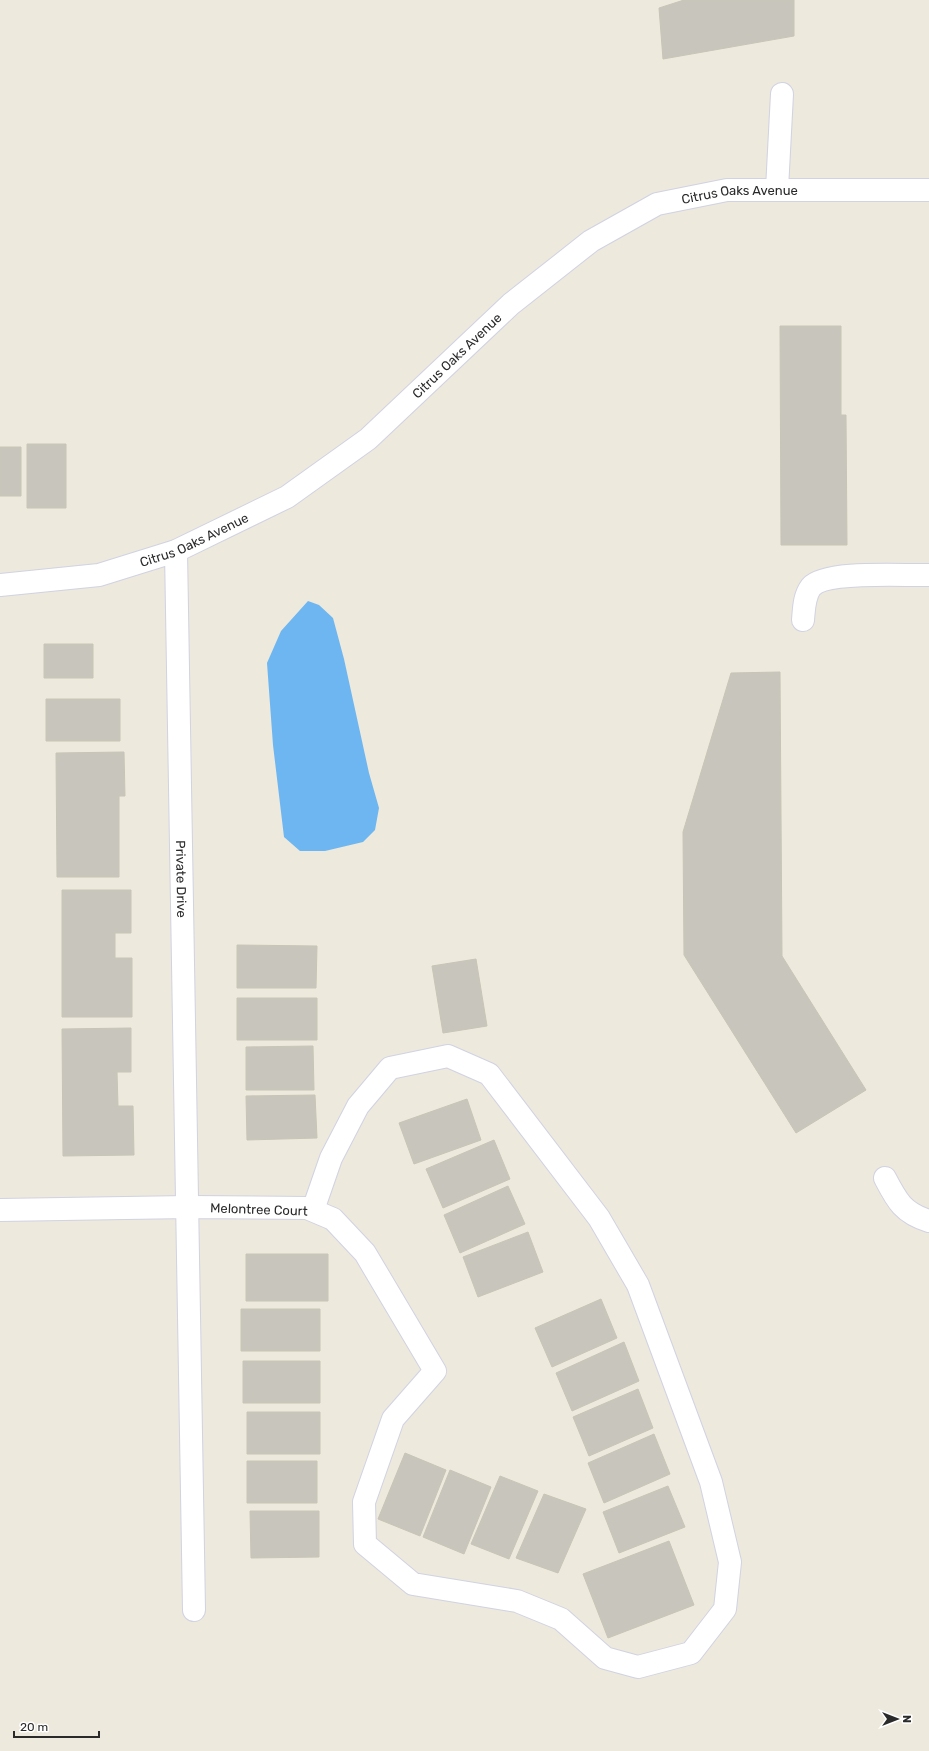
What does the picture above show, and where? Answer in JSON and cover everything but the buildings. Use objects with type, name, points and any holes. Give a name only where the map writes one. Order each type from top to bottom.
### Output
[{"type":"street","points":[[777,190],[782,94]]},
{"type":"street","name":"Citrus Oaks Avenue","points":[[0,586],[100,575],[176,551],[287,497],[368,439],[511,304],[591,241],[657,204],[727,190],[929,190]]},
{"type":"street","name":"Private Drive","points":[[176,551],[194,1610]]},
{"type":"street","points":[[803,620],[806,597],[811,588],[819,580],[841,575],[929,575]]},
{"type":"street","name":"Melontree Court","points":[[0,1210],[188,1207],[307,1208],[334,1219],[365,1253],[435,1371],[394,1419],[364,1502],[365,1544],[413,1584],[517,1601],[561,1619],[605,1658],[638,1668],[691,1653],[726,1610],[730,1562],[711,1482],[638,1285],[599,1218],[489,1074],[448,1056],[390,1068],[358,1106],[331,1158],[313,1210]]},
{"type":"street","points":[[885,1178],[897,1200],[914,1216],[929,1221]]},
{"type":"water","points":[[308,601],[319,605],[333,618],[344,659],[369,773],[379,808],[375,830],[363,842],[325,851],[300,851],[284,837],[273,745],[267,663],[281,631]]}]
